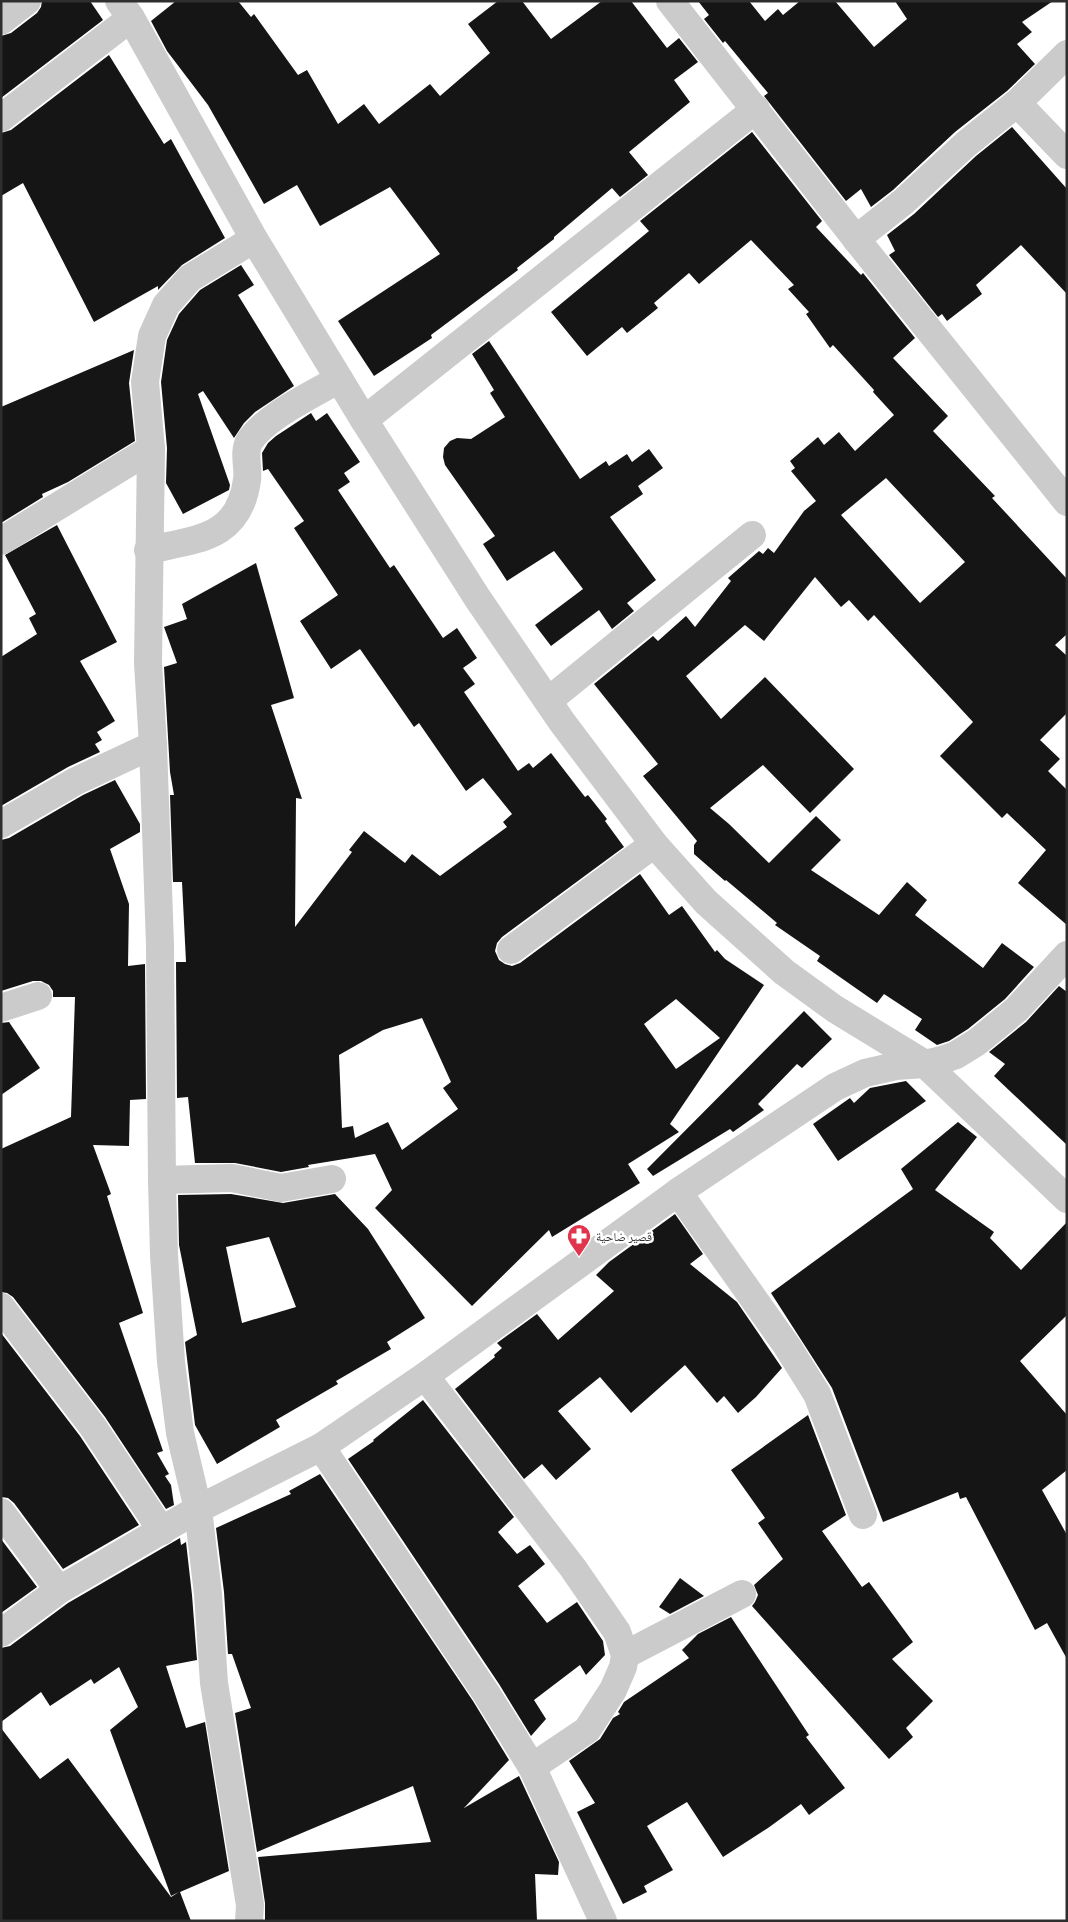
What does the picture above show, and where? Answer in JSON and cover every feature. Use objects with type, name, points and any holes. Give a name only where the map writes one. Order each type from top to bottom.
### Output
[{"type":"street","points":[[1,21],[26,1]]},
{"type":"street","points":[[670,1],[856,239],[1067,502]]},
{"type":"street","points":[[1,118],[125,6],[254,239],[364,420],[478,599],[548,701],[654,844],[706,902],[784,972],[835,1009],[925,1064],[1067,1199]]},
{"type":"street","points":[[856,239],[902,202],[966,144],[1017,103],[1067,54]]},
{"type":"street","points":[[1017,103],[1067,155]]},
{"type":"street","points":[[364,420],[756,109]]},
{"type":"street","points":[[249,1921],[250,1905],[214,1683],[208,1594],[198,1509],[180,1433],[171,1362],[164,1255],[160,945],[153,745],[148,663],[148,550],[151,448],[145,382],[152,336],[166,305],[190,278],[254,239]]},
{"type":"street","points":[[148,550],[208,536],[229,523],[240,509],[245,493],[248,476],[246,457],[248,443],[265,424],[339,379]]},
{"type":"street","points":[[1,541],[151,448]]},
{"type":"street","points":[[548,701],[752,535]]},
{"type":"street","points":[[1,824],[76,781],[153,745]]},
{"type":"street","points":[[511,950],[654,844]]},
{"type":"street","points":[[1,1633],[59,1590],[198,1509],[321,1447],[425,1376],[678,1192],[835,1088],[864,1073],[896,1066],[925,1064],[956,1055],[996,1028],[1016,1010],[1067,955]]},
{"type":"street","points":[[1,1008],[38,996]]},
{"type":"street","points":[[162,1180],[232,1178],[281,1188],[332,1179]]},
{"type":"street","points":[[678,1192],[787,1346],[817,1394],[863,1515]]},
{"type":"street","points":[[1,1307],[93,1427],[162,1531]]},
{"type":"street","points":[[425,1376],[573,1568],[617,1632],[625,1655],[623,1668],[613,1690],[587,1730],[532,1767]]},
{"type":"street","points":[[321,1447],[486,1693],[532,1767],[603,1921]]},
{"type":"street","points":[[1,1512],[59,1590]]},
{"type":"street","points":[[625,1655],[742,1594]]},
{"type":"building","points":[[42,1],[90,1],[103,20],[1,98],[1,36],[11,33],[37,13]]},
{"type":"building","points":[[176,1],[238,1],[251,17],[254,14],[298,75],[307,70],[338,124],[364,104],[379,124],[430,84],[440,96],[490,53],[468,24],[498,1],[522,1],[551,39],[602,1],[631,1],[667,48],[679,38],[698,62],[674,80],[690,102],[629,152],[648,175],[620,197],[612,188],[554,237],[554,239],[517,268],[518,270],[431,335],[432,338],[374,376],[338,321],[440,254],[390,187],[320,226],[297,185],[264,204],[208,105],[167,51],[151,21]]},
{"type":"building","points":[[698,1],[749,1],[765,21],[778,9],[783,15],[800,1],[835,1],[874,47],[907,19],[895,1],[1053,1],[1022,22],[1032,32],[1017,44],[1035,64],[1007,91],[955,132],[893,190],[871,207],[861,189],[846,201],[764,96],[768,93],[704,19],[709,15]]},
{"type":"building","points":[[109,55],[164,144],[171,139],[225,238],[182,265],[158,290],[158,286],[94,322],[23,183],[1,196],[1,133],[11,130]]},
{"type":"building","points":[[1012,127],[1067,189],[1067,294],[1021,245],[976,285],[982,294],[947,321],[942,314],[938,317],[889,255],[895,251],[887,235],[914,214],[976,156]]},
{"type":"building","points":[[752,132],[822,221],[816,227],[861,275],[863,273],[915,338],[893,358],[948,416],[933,431],[995,496],[992,498],[1067,579],[1067,634],[1055,645],[1067,656],[1067,713],[1040,740],[1060,759],[1048,771],[1067,790],[1067,925],[1018,883],[1046,850],[1007,813],[1002,818],[940,756],[973,722],[874,615],[868,621],[849,600],[841,607],[815,577],[764,641],[745,625],[686,676],[721,719],[765,677],[854,769],[810,813],[763,765],[710,808],[769,863],[816,816],[841,840],[811,870],[879,915],[907,882],[927,900],[915,915],[983,968],[1002,943],[1034,967],[1005,999],[968,1029],[949,1041],[937,1045],[915,1030],[922,1019],[884,994],[877,1003],[817,961],[820,956],[775,925],[777,923],[694,854],[694,845],[697,841],[643,776],[658,764],[594,684],[653,636],[658,641],[686,616],[695,627],[731,581],[728,578],[759,551],[763,554],[768,548],[774,553],[804,511],[816,501],[791,471],[795,468],[790,461],[818,437],[824,445],[839,432],[855,451],[894,415],[833,345],[830,348],[806,314],[809,312],[788,289],[794,285],[751,240],[699,284],[689,273],[654,303],[658,308],[627,333],[622,327],[587,356],[551,312],[649,231],[640,221]],"holes":[[[886,478],[965,562],[920,603],[841,515]]]},
{"type":"building","points":[[241,265],[254,285],[238,295],[294,386],[255,412],[244,423],[234,438],[203,391],[198,394],[230,485],[229,490],[183,514],[166,483],[167,448],[161,382],[167,340],[179,314],[200,290]]},
{"type":"building","points":[[489,341],[580,479],[606,461],[609,466],[627,454],[632,462],[649,449],[663,468],[638,486],[643,494],[610,517],[656,580],[627,603],[634,611],[612,629],[599,610],[551,646],[535,625],[583,589],[554,551],[507,581],[483,544],[495,536],[445,465],[443,457],[444,448],[450,441],[457,438],[471,439],[505,417],[490,393],[494,390],[472,354]]},
{"type":"building","points":[[134,350],[129,383],[135,441],[68,482],[42,494],[43,497],[1,523],[1,407]]},
{"type":"building","points":[[311,413],[316,421],[327,413],[360,462],[344,473],[350,482],[338,490],[390,568],[394,565],[443,638],[457,628],[477,658],[463,668],[475,684],[464,692],[518,771],[529,763],[533,768],[551,753],[585,797],[588,795],[607,819],[605,821],[624,847],[502,937],[497,943],[495,951],[499,960],[512,966],[520,963],[640,874],[669,915],[682,906],[715,952],[717,950],[725,959],[764,985],[670,1124],[679,1132],[628,1164],[640,1183],[552,1237],[549,1230],[472,1306],[375,1208],[392,1190],[375,1154],[308,1165],[309,1167],[281,1172],[235,1163],[195,1163],[188,1097],[177,1098],[176,962],[186,962],[182,882],[173,882],[170,795],[174,795],[170,772],[164,667],[177,663],[164,627],[187,619],[182,604],[256,563],[294,698],[271,705],[302,799],[296,798],[295,927],[352,852],[349,850],[364,831],[405,863],[412,854],[440,876],[507,827],[503,822],[512,814],[483,778],[466,791],[419,723],[414,727],[360,649],[331,669],[300,621],[338,595],[294,528],[304,521],[268,469],[263,471],[262,453],[268,443]],"holes":[[[676,999],[720,1038],[676,1069],[644,1024]],[[422,1018],[451,1082],[443,1088],[458,1109],[402,1150],[388,1122],[355,1138],[353,1126],[342,1128],[339,1055],[383,1030]]]},
{"type":"building","points":[[57,525],[117,642],[80,661],[115,721],[97,732],[102,740],[95,744],[100,752],[68,767],[1,806],[1,657],[37,634],[29,618],[36,614],[5,555]]},
{"type":"building","points":[[115,780],[140,824],[140,832],[110,849],[129,904],[128,966],[145,964],[146,1099],[130,1100],[129,1146],[93,1145],[111,1194],[107,1196],[143,1313],[119,1323],[163,1451],[157,1453],[169,1474],[165,1476],[171,1485],[174,1505],[166,1509],[105,1417],[13,1297],[1,1292],[1,1149],[71,1117],[75,997],[53,997],[53,991],[49,985],[41,981],[33,981],[1,991],[1,840],[9,838],[83,795]]},
{"type":"building","points":[[1059,986],[1067,992],[1067,1145],[994,1076],[1005,1064],[989,1052],[1026,1022]]},
{"type":"building","points":[[804,1011],[832,1039],[802,1068],[797,1064],[758,1104],[764,1110],[733,1132],[730,1129],[653,1176],[647,1169]]},
{"type":"building","points":[[9,1022],[40,1068],[1,1095],[1,1023]]},
{"type":"building","points":[[906,1081],[926,1101],[838,1161],[813,1124],[850,1098],[854,1103],[870,1088]]},
{"type":"building","points":[[958,1122],[977,1137],[935,1190],[994,1232],[990,1238],[1021,1270],[1067,1222],[1067,1315],[1020,1361],[1067,1415],[1067,1470],[1042,1490],[1067,1535],[1067,1659],[1047,1623],[1035,1630],[966,1497],[960,1499],[958,1492],[883,1522],[832,1388],[771,1293],[913,1189],[901,1169]]},
{"type":"building","points":[[231,1194],[283,1203],[335,1194],[368,1229],[425,1318],[387,1342],[391,1349],[336,1381],[338,1384],[276,1420],[280,1427],[217,1464],[195,1425],[185,1342],[197,1335],[179,1245],[178,1195]],"holes":[[[269,1237],[296,1307],[242,1323],[226,1247]]]},
{"type":"building","points":[[675,1214],[703,1254],[690,1264],[737,1302],[782,1368],[756,1397],[738,1413],[724,1396],[717,1403],[685,1365],[631,1413],[600,1377],[558,1411],[591,1449],[556,1480],[542,1464],[524,1479],[455,1389],[495,1357],[494,1355],[502,1348],[497,1343],[537,1314],[558,1340],[614,1291],[596,1275],[609,1262]]},
{"type":"building","points":[[1,1333],[80,1436],[139,1525],[63,1569],[14,1503],[8,1498],[1,1497]]},
{"type":"building","points":[[423,1400],[514,1517],[498,1532],[517,1554],[530,1545],[545,1564],[518,1586],[547,1623],[577,1602],[603,1641],[605,1655],[586,1675],[580,1665],[534,1700],[546,1719],[531,1736],[499,1684],[348,1459],[374,1441]]},
{"type":"building","points":[[808,1415],[846,1515],[822,1531],[862,1587],[869,1582],[913,1642],[892,1659],[933,1701],[906,1728],[913,1737],[889,1759],[752,1606],[758,1595],[754,1585],[783,1559],[758,1523],[765,1518],[731,1470]]},
{"type":"building","points":[[320,1474],[473,1701],[509,1760],[464,1808],[519,1776],[559,1862],[558,1875],[535,1874],[537,1921],[265,1921],[265,1903],[258,1857],[431,1842],[413,1786],[257,1852],[235,1713],[251,1708],[232,1654],[228,1654],[224,1592],[216,1528],[291,1494],[289,1491]]},
{"type":"building","points":[[180,1538],[181,1545],[186,1542],[197,1660],[166,1666],[186,1728],[205,1722],[229,1871],[180,1892],[191,1921],[1,1921],[1,1728],[40,1779],[68,1758],[171,1897],[179,1892],[171,1896],[110,1730],[138,1707],[119,1667],[94,1684],[91,1679],[50,1706],[41,1692],[1,1722],[1,1648],[10,1646],[68,1603]]},
{"type":"building","points":[[1,1539],[37,1587],[1,1613]]},
{"type":"building","points":[[680,1578],[704,1596],[670,1614],[659,1607]]},
{"type":"building","points":[[731,1617],[809,1735],[806,1737],[845,1788],[809,1815],[801,1804],[723,1857],[687,1802],[647,1826],[673,1870],[644,1886],[647,1892],[623,1904],[577,1812],[595,1803],[569,1761],[600,1739],[613,1718],[620,1714],[618,1712],[624,1702],[689,1658],[682,1650],[698,1634]]},
{"type":"place","name":"قصير ضاحية","points":[[579,1257]]}]
